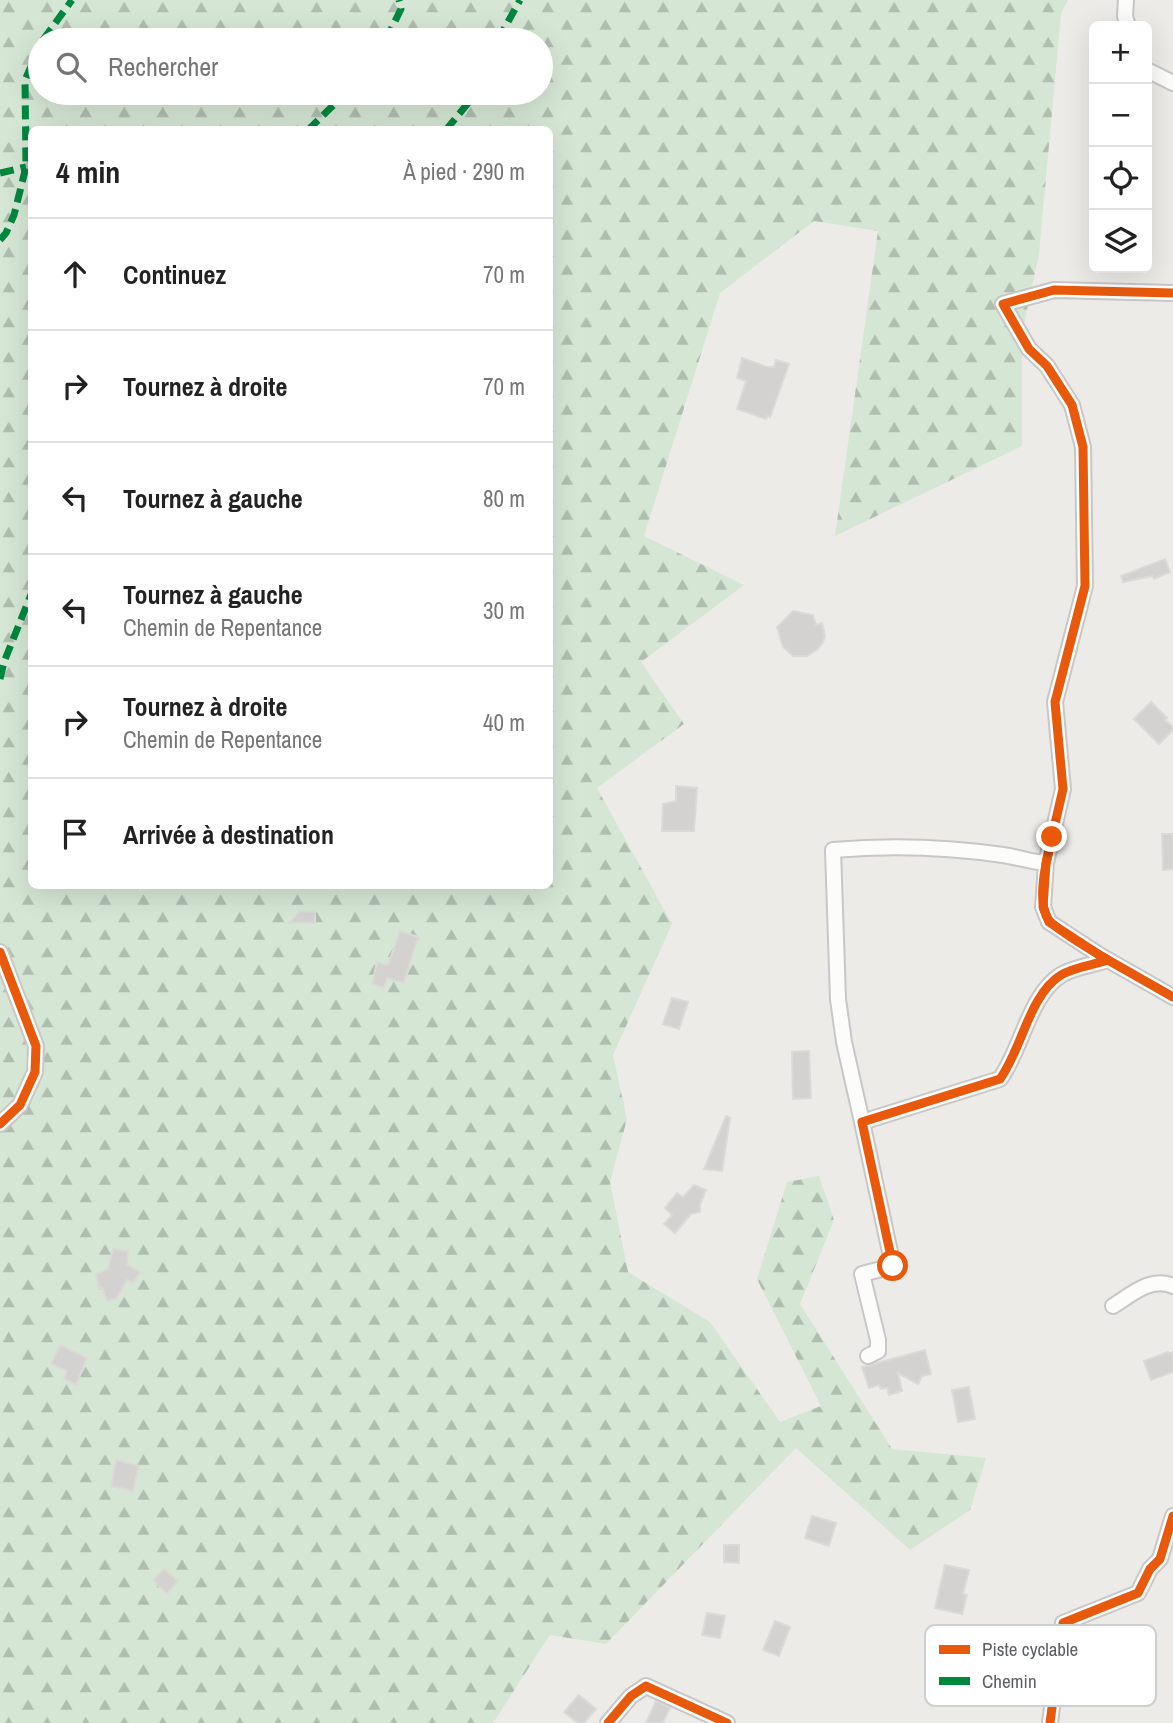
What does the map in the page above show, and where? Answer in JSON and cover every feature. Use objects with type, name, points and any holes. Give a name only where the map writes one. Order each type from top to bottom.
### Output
[{"type":"street","points":[[1126,0],[1126,21]]},
{"type":"street","points":[[1152,72],[1173,83]]},
{"type":"street","points":[[1173,293],[1054,290],[1003,303],[1029,349],[1047,366],[1072,405],[1083,447],[1084,586],[1055,702],[1063,789],[1046,863],[1043,907],[1049,922],[1173,997]]},
{"type":"street","points":[[868,1356],[878,1351],[878,1340],[862,1274],[893,1266],[844,1042],[838,999],[833,850],[915,849],[1004,855],[1046,863]]},
{"type":"street","points":[[0,952],[36,1047],[35,1072],[20,1105],[0,1124]]},
{"type":"street","points":[[862,1122],[1000,1079],[1011,1064],[1035,1007],[1047,988],[1061,975],[1108,960]]},
{"type":"street","points":[[1113,1306],[1150,1284],[1166,1282],[1173,1286]]},
{"type":"street","points":[[1063,1625],[1138,1593],[1150,1569],[1160,1559],[1173,1516]]},
{"type":"street","points":[[608,1723],[631,1696],[646,1686],[727,1723]]},
{"type":"green space","points":[[0,0],[1068,0],[1061,14],[1039,254],[1022,333],[1022,446],[835,536],[878,231],[814,221],[720,293],[644,536],[744,585],[641,662],[684,724],[597,788],[672,924],[613,1055],[627,1119],[610,1182],[628,1272],[710,1322],[780,1422],[821,1406],[757,1279],[787,1182],[819,1176],[834,1220],[800,1304],[892,1449],[986,1458],[970,1510],[910,1550],[796,1448],[606,1644],[550,1635],[493,1723],[0,1723]]},
{"type":"building","points":[[742,358],[767,367],[774,367],[776,360],[789,364],[770,417],[767,416],[766,419],[737,409],[746,381],[737,378]]},
{"type":"building","points":[[1165,559],[1170,572],[1154,579],[1153,576],[1123,582],[1121,576]]},
{"type":"building","points":[[793,611],[813,615],[816,625],[822,623],[825,636],[823,642],[807,656],[793,656],[783,647],[777,627]]},
{"type":"building","points":[[1151,702],[1173,727],[1159,744],[1134,719]]},
{"type":"building","points":[[676,786],[697,788],[694,831],[662,831],[663,804],[676,801]]},
{"type":"building","points":[[1162,834],[1173,834],[1173,869],[1163,870]]},
{"type":"building","points":[[300,911],[315,912],[315,923],[289,923]]},
{"type":"building","points":[[400,931],[418,937],[404,983],[387,978],[384,988],[372,984],[377,962],[388,965]]},
{"type":"building","points":[[672,998],[688,1002],[679,1029],[663,1024]]},
{"type":"building","points":[[809,1051],[811,1098],[793,1099],[792,1052]]},
{"type":"building","points":[[726,1116],[730,1118],[722,1171],[704,1169]]},
{"type":"building","points":[[694,1185],[706,1190],[700,1212],[691,1214],[675,1233],[664,1224],[672,1215],[665,1208],[677,1193],[683,1197]]},
{"type":"building","points":[[113,1249],[128,1251],[127,1264],[140,1272],[133,1283],[127,1280],[117,1298],[107,1301],[102,1288],[99,1289],[96,1274],[108,1269]]},
{"type":"building","points":[[60,1345],[87,1358],[76,1385],[64,1379],[67,1371],[51,1364]]},
{"type":"building","points":[[925,1350],[931,1374],[922,1376],[918,1384],[898,1373],[902,1391],[889,1395],[887,1388],[881,1389],[879,1385],[869,1388],[862,1367]]},
{"type":"building","points":[[1173,1352],[1173,1372],[1151,1380],[1144,1361]]},
{"type":"building","points":[[969,1387],[975,1419],[958,1422],[952,1390]]},
{"type":"building","points":[[116,1460],[139,1466],[133,1491],[111,1486]]},
{"type":"building","points":[[812,1516],[836,1523],[829,1546],[805,1538]]},
{"type":"building","points":[[724,1545],[739,1545],[739,1563],[724,1562]]},
{"type":"building","points":[[945,1565],[969,1570],[963,1594],[967,1595],[962,1614],[935,1608]]},
{"type":"building","points":[[164,1569],[178,1581],[167,1594],[153,1580]]},
{"type":"building","points":[[707,1613],[725,1616],[720,1638],[702,1635]]},
{"type":"building","points":[[775,1621],[790,1627],[779,1656],[763,1650]]},
{"type":"building","points":[[579,1695],[596,1709],[584,1723],[578,1723],[564,1712]]},
{"type":"building","points":[[656,1701],[670,1708],[663,1723],[646,1723]]},
{"type":"marked path","points":[[52,28],[72,0]]},
{"type":"marked path","points":[[392,28],[401,9],[399,0]]},
{"type":"marked path","points":[[505,28],[520,0]]},
{"type":"marked path","points":[[0,240],[14,215],[26,167],[25,80],[28,73]]},
{"type":"marked path","points":[[312,126],[334,105]]},
{"type":"marked path","points":[[449,126],[466,105]]},
{"type":"marked path","points":[[0,173],[26,167]]},
{"type":"marked path","points":[[0,679],[28,602]]},
{"type":"cycle path","points":[[1173,293],[1054,290],[1003,304],[1029,349],[1047,366],[1072,405],[1083,447],[1085,586],[1055,702],[1063,789],[1046,863],[1043,907],[1049,922],[1101,956],[1173,997]]},
{"type":"cycle path","points":[[0,952],[36,1046],[35,1072],[20,1105],[0,1124]]},
{"type":"cycle path","points":[[1063,1625],[1138,1593],[1150,1569],[1160,1559],[1173,1516]]},
{"type":"cycle path","points":[[608,1723],[631,1696],[646,1686],[727,1723]]},
{"type":"cycle path","points":[[1050,1723],[1052,1706]]},
{"type":"route","points":[[893,1266],[862,1122],[1000,1079],[1011,1064],[1035,1007],[1047,988],[1061,975],[1108,960],[1049,922],[1043,907],[1046,863],[1052,837]]}]
